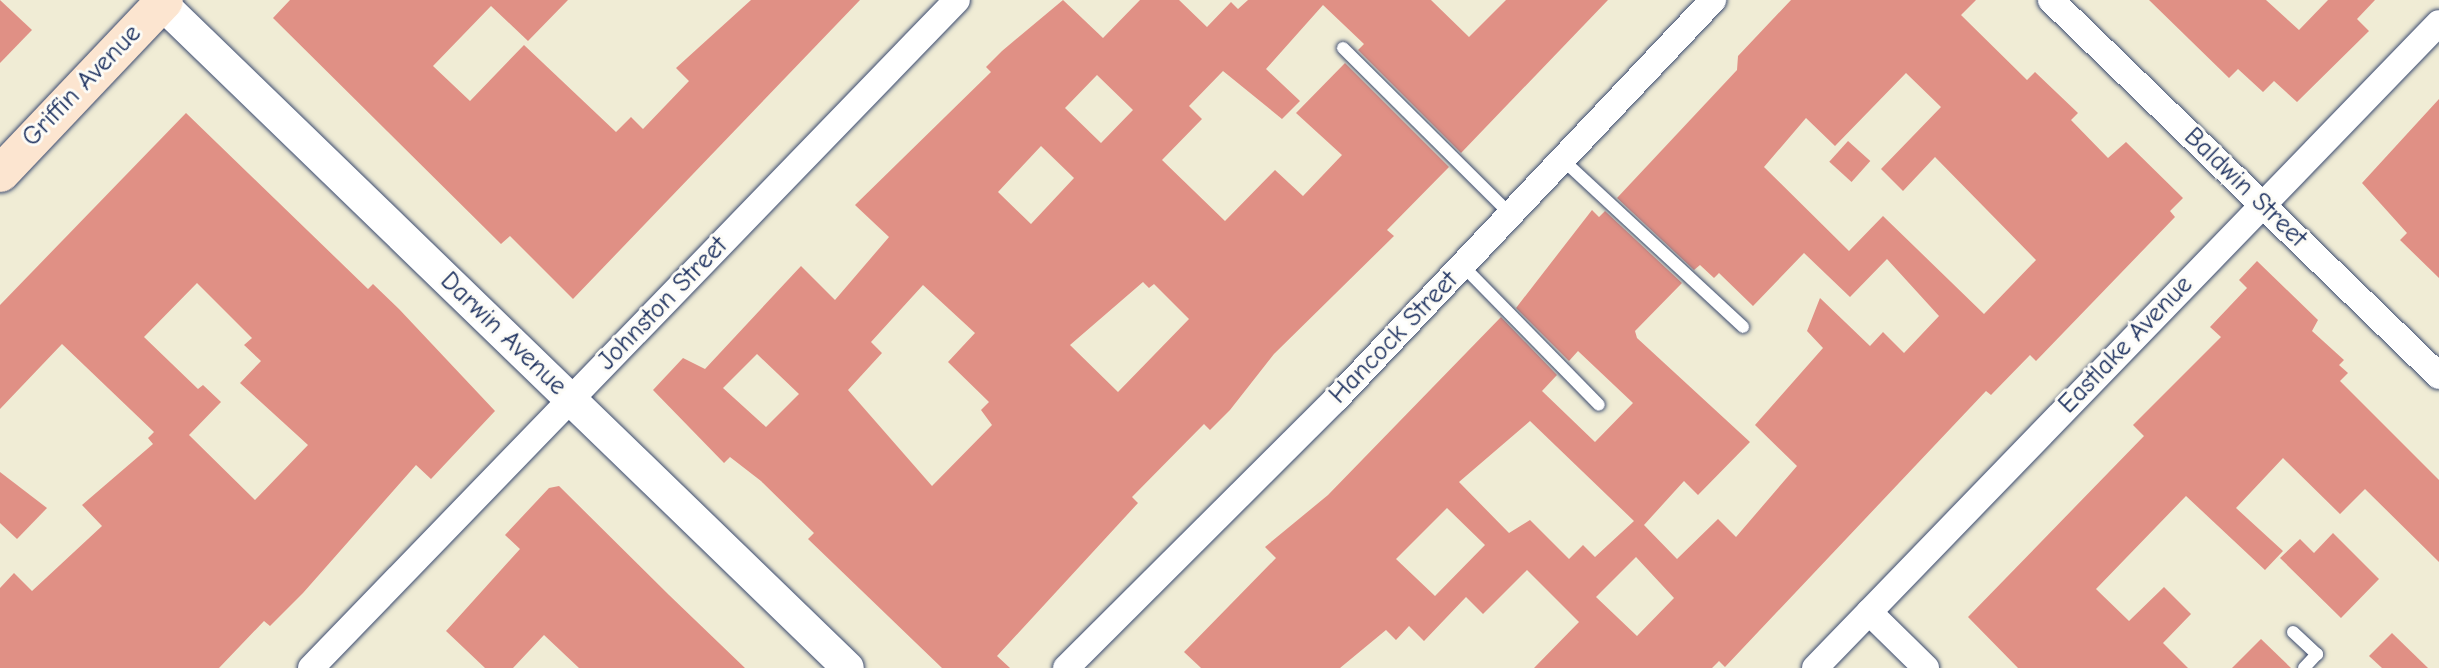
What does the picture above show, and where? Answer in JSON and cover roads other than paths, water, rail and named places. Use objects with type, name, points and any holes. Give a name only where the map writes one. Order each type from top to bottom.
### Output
[{"type":"main road","name":"Griffin Avenue","points":[[0,173],[161,1]]},
{"type":"street","name":"Johnston Street","points":[[311,668],[957,0]]},
{"type":"street","name":"Hancock Street","points":[[1066,668],[1463,266],[1713,0]]},
{"type":"street","name":"Baldwin Street","points":[[2051,0],[2439,376]]},
{"type":"street","name":"Darwin Avenue","points":[[161,1],[848,668]]},
{"type":"street","name":"Eastlake Avenue","points":[[1815,668],[2439,23]]},
{"type":"street","points":[[1869,612],[1926,668]]},
{"type":"lane","points":[[1343,48],[1511,216]]},
{"type":"lane","points":[[1564,161],[1743,327]]},
{"type":"lane","points":[[1463,266],[1599,405]]},
{"type":"lane","points":[[2293,632],[2317,654],[2304,668]]}]
